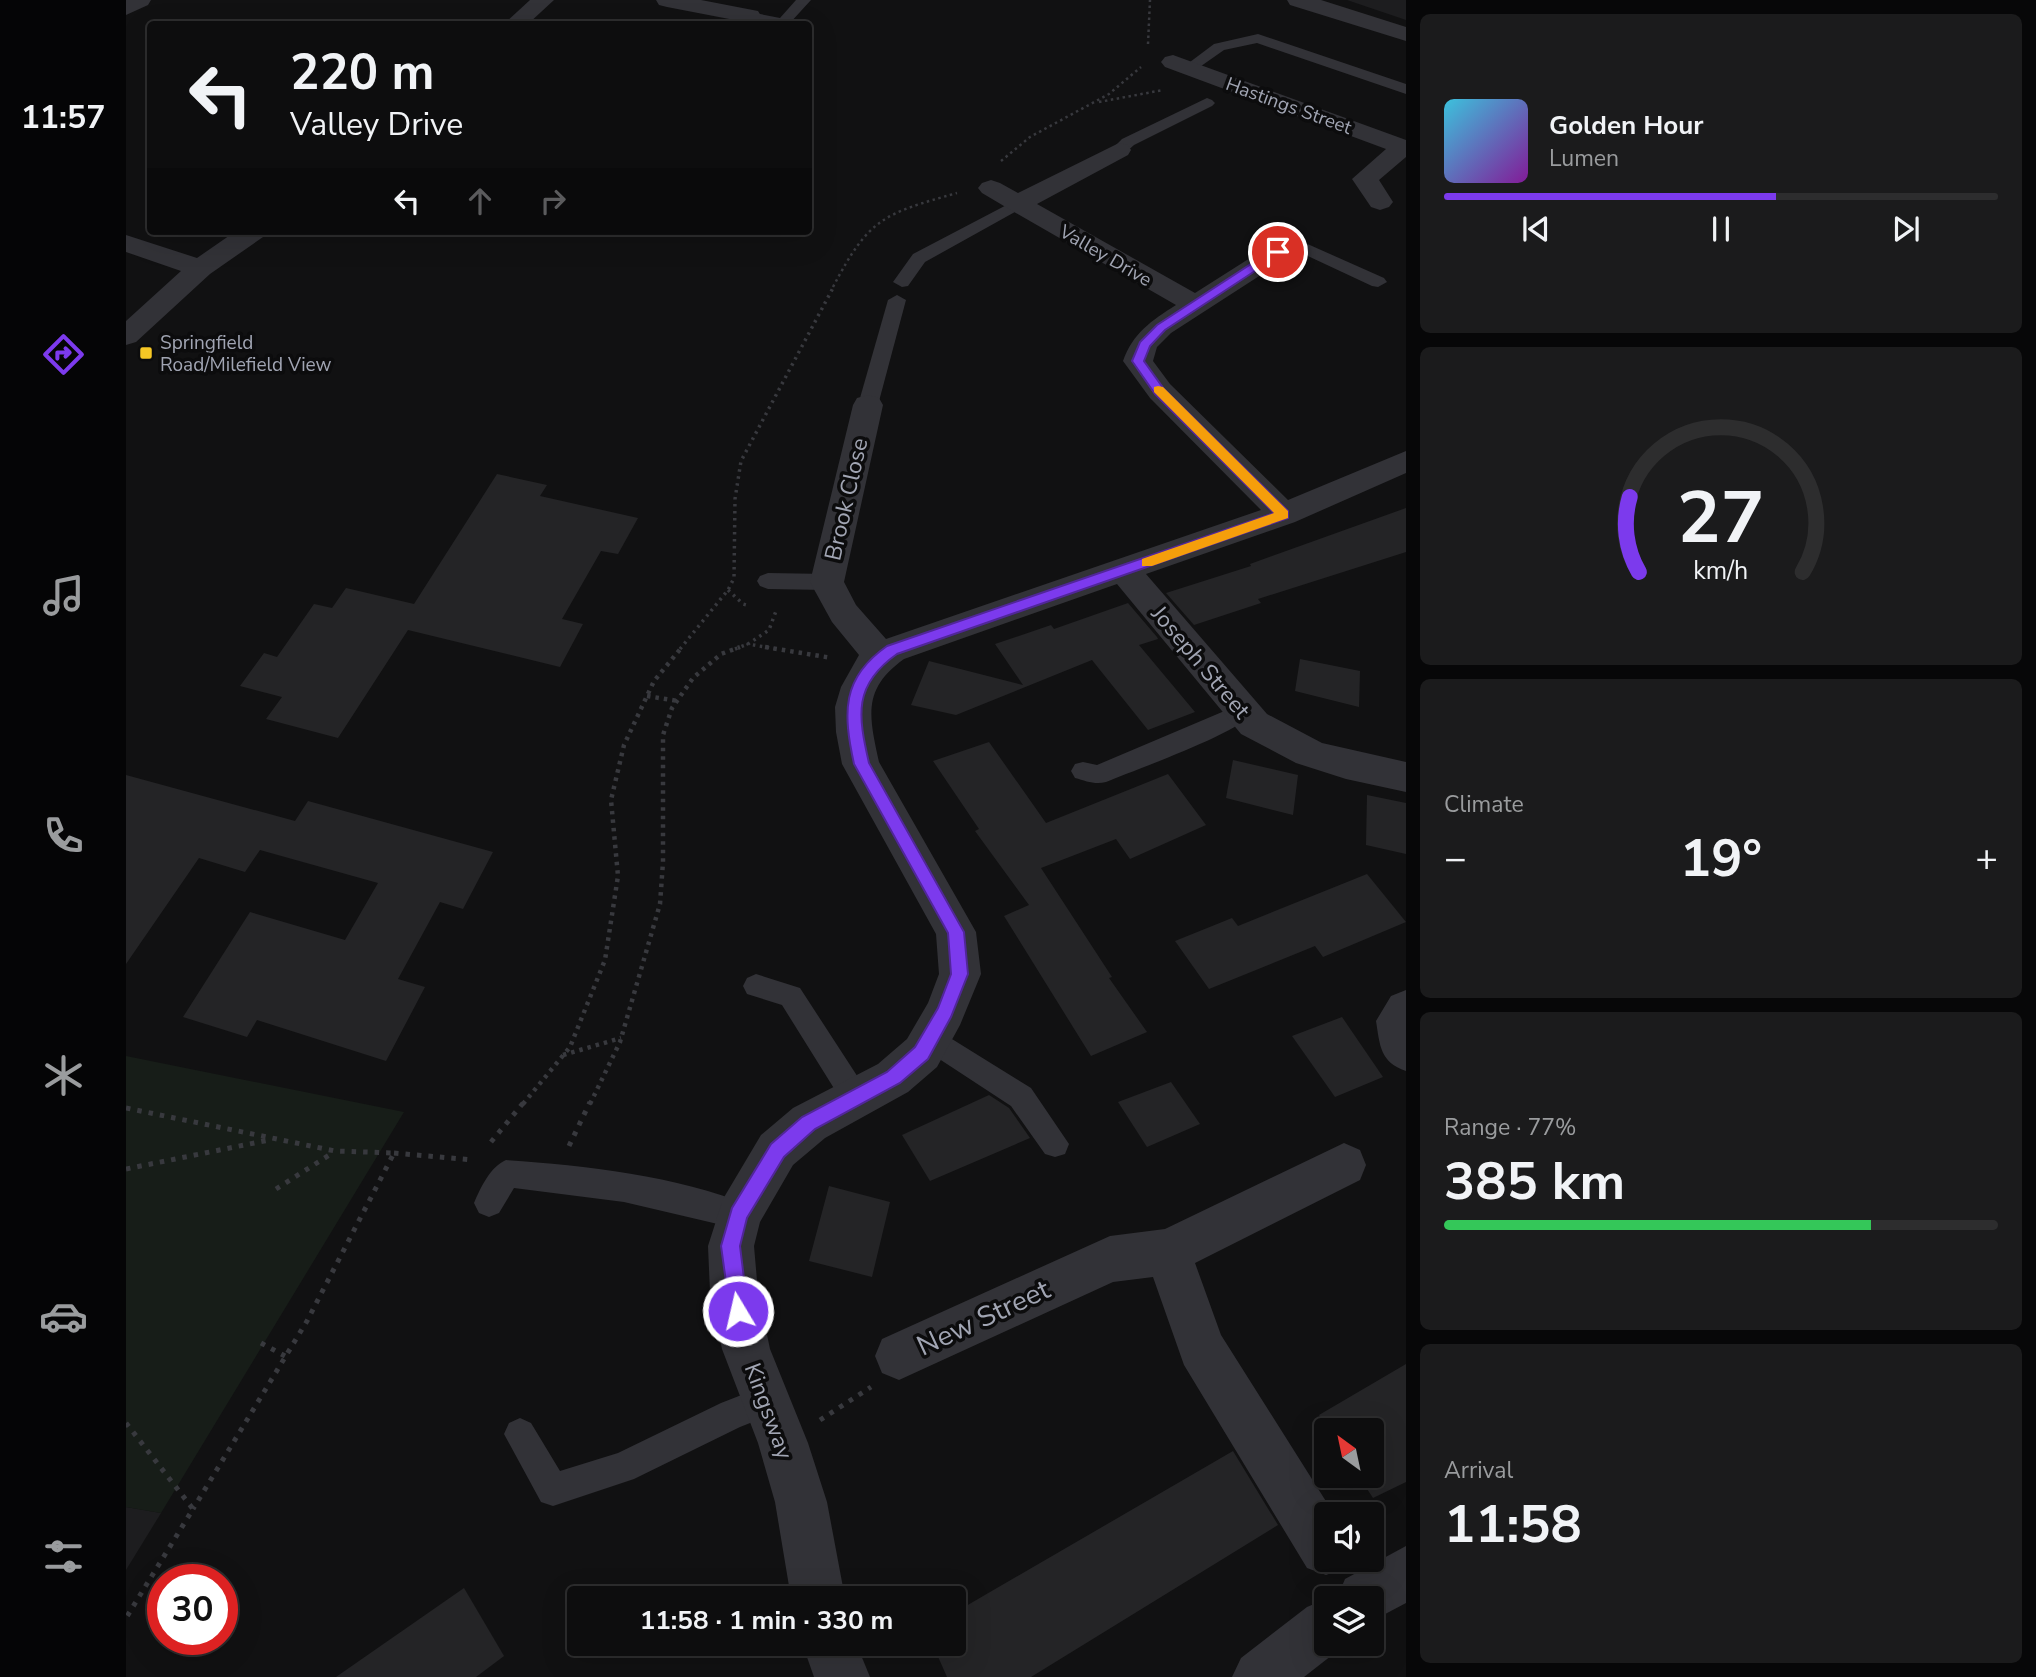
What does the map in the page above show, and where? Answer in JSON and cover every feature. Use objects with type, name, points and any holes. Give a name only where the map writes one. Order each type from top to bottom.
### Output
[{"type":"street","points":[[126,8],[140,0]]},
{"type":"street","points":[[518,21],[543,0]]},
{"type":"street","points":[[667,0],[750,16]]},
{"type":"street","points":[[1306,1],[1406,34]]},
{"type":"street","name":"Hastings Street","points":[[1181,65],[1404,147]]},
{"type":"street","points":[[1380,202],[1366,179],[1404,147]]},
{"type":"street","points":[[1018,204],[1119,150]]},
{"type":"street","name":"Valley Drive","points":[[991,188],[1195,305]]},
{"type":"street","points":[[126,336],[200,268],[248,235]]},
{"type":"street","points":[[126,243],[200,268]]},
{"type":"street","points":[[1278,252],[1161,327],[1144,344],[1138,361],[1160,391],[1284,514]]},
{"type":"street","name":"Brook Close","points":[[868,405],[827,582],[836,605],[877,661]]},
{"type":"street","points":[[877,661],[892,650],[1284,514],[1406,461]]},
{"type":"street","name":"Joseph Street","points":[[1125,571],[1241,713],[1279,742],[1318,759],[1406,777]]},
{"type":"street","name":"Kingsway","points":[[816,1586],[801,1502],[783,1443],[746,1349],[734,1292],[730,1246],[739,1215],[777,1150],[809,1123],[893,1078],[922,1053],[945,1012],[960,974],[956,932],[862,764],[854,732],[853,707],[859,687],[877,661]]},
{"type":"street","points":[[1406,1009],[1397,1021],[1401,1045],[1406,1052]]},
{"type":"street","name":"New Street","points":[[900,1356],[1111,1259],[1168,1252],[1344,1165]]},
{"type":"street","points":[[1168,1252],[1201,1348],[1314,1530]]},
{"type":"street","points":[[1384,1586],[1406,1573]]},
{"type":"street","points":[[1259,1677],[1314,1635]]},
{"type":"street","points":[[834,1656],[842,1677]]},
{"type":"lane","points":[[785,21],[804,0]]},
{"type":"lane","points":[[750,16],[774,21]]},
{"type":"lane","points":[[1181,65],[1219,47],[1258,38],[1406,89]]},
{"type":"lane","points":[[1119,150],[1128,142],[1207,103]]},
{"type":"lane","points":[[868,405],[899,291],[919,258],[1018,204]]},
{"type":"lane","points":[[1278,252],[1294,243],[1378,282]]},
{"type":"lane","points":[[768,581],[827,582]]},
{"type":"lane","points":[[1083,771],[1098,775],[1219,725],[1241,713]]},
{"type":"lane","points":[[756,986],[791,996],[855,1097]]},
{"type":"lane","points":[[931,1038],[1021,1097],[1055,1144]]},
{"type":"lane","points":[[489,1203],[506,1174],[555,1177],[683,1199],[739,1215]]},
{"type":"lane","points":[[520,1434],[553,1490],[623,1468],[732,1414],[767,1401]]},
{"type":"path","points":[[1095,103],[1221,79]]},
{"type":"path","points":[[728,590],[743,604],[755,607]]},
{"type":"path","points":[[555,1177],[621,1038],[660,904],[663,862],[663,735],[672,708],[693,678],[721,654],[748,644],[769,630],[776,617],[777,605],[768,608]]},
{"type":"path","points":[[748,644],[877,661]]},
{"type":"path","points":[[647,696],[678,701]]},
{"type":"path","points":[[562,1055],[601,1041],[621,1038]]},
{"type":"path","points":[[126,1108],[335,1151],[394,1153],[285,1356],[126,1618]]},
{"type":"path","points":[[126,1169],[274,1139]]},
{"type":"path","points":[[276,1189],[335,1151]]},
{"type":"path","points":[[261,1343],[285,1356]]},
{"type":"path","name":"New Street","points":[[783,1443],[879,1383],[900,1356]]},
{"type":"path","points":[[126,1423],[193,1509]]},
{"type":"shaded area","points":[[1347,0],[1406,0],[1406,20]]},
{"type":"shaded area","points":[[126,1056],[404,1112],[161,1513],[126,1507]]},
{"type":"shaded area","points":[[126,1507],[161,1513],[126,1570]]},
{"type":"building","points":[[497,474],[547,485],[540,496],[638,518],[618,554],[601,551],[562,619],[583,624],[560,667],[408,630],[338,738],[266,719],[282,697],[240,686],[264,653],[277,657],[314,604],[332,608],[346,588],[414,604]]},
{"type":"building","points":[[1406,508],[1406,552],[1258,599],[1261,603],[1194,625],[1166,593],[1251,566],[1250,564]]},
{"type":"building","points":[[1128,603],[1158,639],[1139,645],[1195,712],[1148,730],[1092,660],[956,715],[911,705],[929,661],[1023,685],[995,644],[1051,625],[1054,629]]},
{"type":"building","points":[[1300,659],[1360,671],[1359,707],[1295,691]]},
{"type":"building","points":[[989,742],[1046,823],[1168,774],[1206,825],[1130,859],[1116,839],[1041,868],[1112,977],[1109,978],[1147,1032],[1091,1056],[1004,916],[1029,905],[975,831],[979,829],[933,761]]},
{"type":"building","points":[[1233,760],[1298,775],[1293,815],[1226,798]]},
{"type":"building","points":[[126,775],[295,821],[308,801],[493,852],[463,909],[440,902],[398,979],[425,987],[386,1061],[257,1020],[247,1037],[183,1017],[250,912],[345,940],[378,883],[260,850],[245,872],[199,858],[126,964]]},
{"type":"building","points":[[1367,795],[1406,803],[1406,854],[1366,845]]},
{"type":"building","points":[[1367,874],[1406,922],[1323,957],[1315,946],[1209,989],[1175,941],[1232,918],[1238,926]]},
{"type":"building","points":[[1342,1017],[1383,1077],[1335,1097],[1292,1036]]},
{"type":"building","points":[[1171,1082],[1200,1124],[1147,1147],[1118,1102]]},
{"type":"building","points":[[989,1095],[1009,1108],[1030,1138],[930,1181],[902,1135]]},
{"type":"building","points":[[829,1186],[890,1202],[872,1277],[809,1261]]},
{"type":"building","points":[[1406,1364],[1406,1482],[1373,1498],[1366,1488],[1384,1488],[1384,1418],[1321,1418],[1319,1415]]},
{"type":"building","points":[[1233,1451],[1278,1525],[1031,1677],[947,1677],[938,1656],[966,1656],[966,1606]]},
{"type":"building","points":[[464,1588],[504,1656],[476,1677],[336,1677]]},
{"type":"slow traffic","points":[[1147,563],[1284,514],[1158,390]]},
{"type":"place","name":"Springfield Road/Milefield View","points":[[146,353]]},
{"type":"route","points":[[738,1311],[730,1246],[739,1215],[750,1192],[777,1150],[809,1123],[893,1078],[922,1053],[945,1012],[960,974],[956,932],[862,764],[854,732],[853,707],[859,687],[872,664],[892,650],[1284,514],[1160,391],[1138,361],[1144,344],[1161,327],[1278,252]]}]
